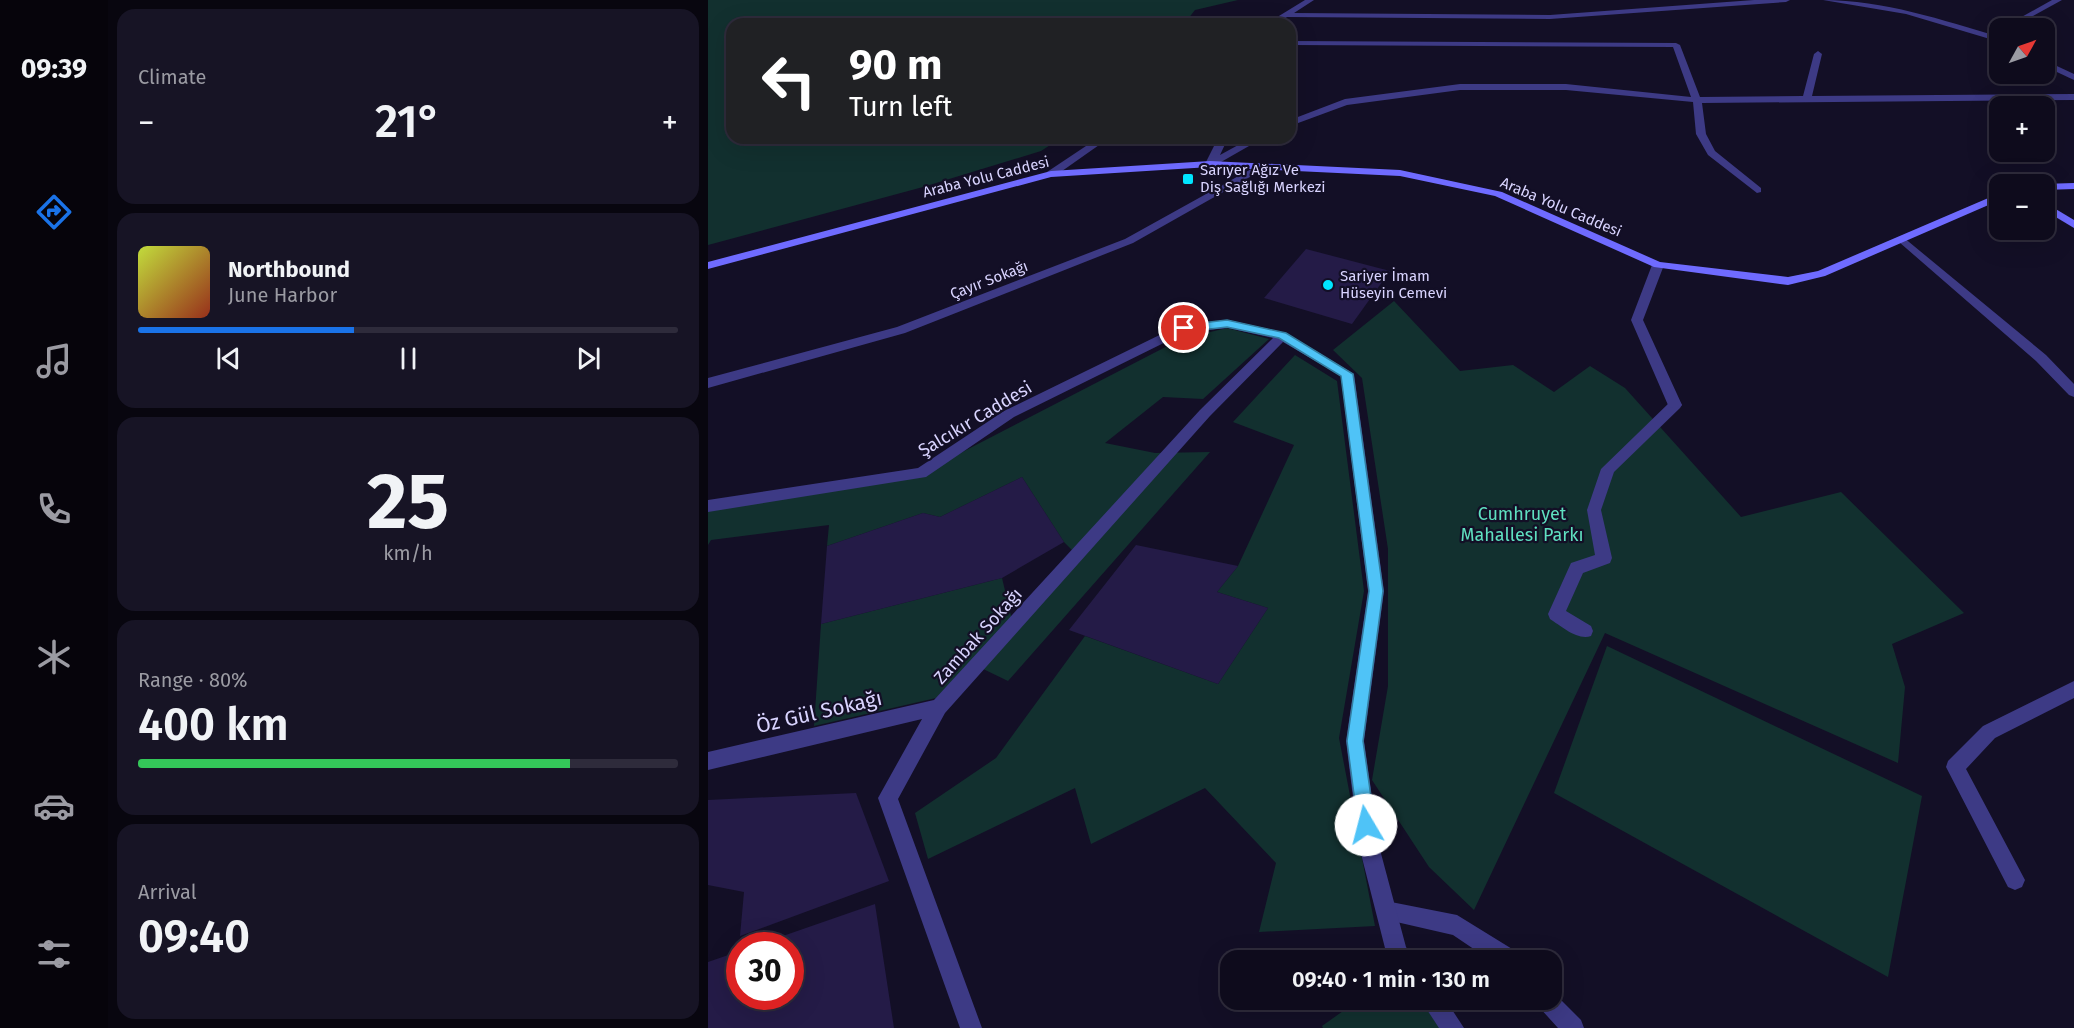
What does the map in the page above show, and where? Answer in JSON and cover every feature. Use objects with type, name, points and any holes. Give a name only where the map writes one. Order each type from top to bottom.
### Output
[{"type":"street","points":[[1279,18],[1310,0]]},
{"type":"street","points":[[1283,15],[1550,17],[1786,0]]},
{"type":"street","points":[[1827,0],[1907,12],[1989,34]]},
{"type":"street","points":[[2025,18],[2058,0]]},
{"type":"street","points":[[1296,43],[1676,45],[1697,100],[1701,134],[1711,153],[1757,190]]},
{"type":"street","points":[[1807,100],[1818,54]]},
{"type":"street","points":[[2055,67],[2074,76]]},
{"type":"street","points":[[1296,121],[1346,102],[1460,87],[1566,87],[1697,100],[2074,97]]},
{"type":"street","points":[[1052,174],[1095,144]]},
{"type":"street","points":[[1210,164],[1220,144]]},
{"type":"street","points":[[1210,164],[1247,144]]},
{"type":"street","name":"Araba Yolu Caddesi","points":[[708,266],[1052,174],[1210,164],[1400,173],[1498,194],[1658,265],[1788,281],[1821,274],[1989,201]]},
{"type":"street","name":"Çayır Sokağı","points":[[708,383],[923,322],[1129,241],[1266,165]]},
{"type":"street","points":[[2055,187],[2074,186]]},
{"type":"street","points":[[2055,212],[2074,225]]},
{"type":"street","points":[[1903,240],[2041,358],[2074,392]]},
{"type":"street","points":[[1585,631],[1556,614],[1577,568],[1604,558],[1594,510],[1608,469],[1675,405],[1637,320],[1658,265]]},
{"type":"street","name":"Şalcıkır Caddesi","points":[[708,506],[921,473],[1009,414],[1184,328],[1227,324],[1282,336],[1347,374],[1376,591],[1355,741],[1370,846],[1386,911]]},
{"type":"street","name":"Zambak Sokağı","points":[[971,1028],[888,798],[939,707],[1205,413],[1282,336]]},
{"type":"street","points":[[2015,880],[1955,767],[1989,732],[2074,689]]},
{"type":"street","name":"Öz Gül Sokağı","points":[[708,760],[939,707]]},
{"type":"street","points":[[1396,950],[1386,911],[1457,925],[1494,950]]},
{"type":"street","points":[[1439,1010],[1453,1028]]},
{"type":"street","points":[[1557,1010],[1574,1028]]},
{"type":"green space","points":[[708,0],[1238,0],[1195,10],[1189,18],[726,18],[726,144],[1052,144],[1041,151],[923,187],[708,245]]},
{"type":"green space","name":"Cumhruyet Mahallesi Parkı","points":[[1394,301],[1460,371],[1513,365],[1554,392],[1590,366],[1625,388],[1741,517],[1841,492],[1964,613],[1892,644],[1905,687],[1898,763],[1605,633],[1474,910],[1429,867],[1372,780],[1388,686],[1388,549],[1362,378],[1333,350]]},
{"type":"green space","points":[[1227,328],[1269,339],[1203,399],[1163,397],[1105,443],[1155,453],[1210,452],[1008,681],[977,666],[1073,551],[1064,542],[1022,477],[940,517],[923,513],[827,546],[829,525],[711,540],[708,545],[708,509],[916,476],[1181,339]]},
{"type":"green space","points":[[1295,355],[1337,381],[1364,591],[1339,738],[1375,926],[1259,932],[1276,863],[1205,788],[1091,844],[1075,788],[928,859],[915,813],[996,758],[1085,636],[1218,684],[1268,608],[1217,592],[1238,566],[1294,445],[1233,422]]},
{"type":"green space","points":[[1002,578],[1012,620],[936,698],[814,726],[821,624]]},
{"type":"green space","points":[[1607,646],[1922,796],[1888,977],[1554,793]]},
{"type":"green space","points":[[1345,1010],[1437,1010],[1448,1028],[1323,1028],[1322,1026]]},
{"type":"building","name":"Sariyer İmam Hüseyin Cemevi","points":[[1306,249],[1390,271],[1352,324],[1264,298]]},
{"type":"building","points":[[1022,477],[1064,542],[1002,578],[821,624],[827,546],[923,513],[940,517]]},
{"type":"building","points":[[1136,545],[1238,566],[1217,592],[1268,608],[1218,684],[1069,630]]},
{"type":"building","points":[[856,793],[889,881],[751,932],[740,932],[744,892],[708,885],[708,800]]},
{"type":"building","points":[[875,904],[894,1028],[708,1028],[708,962],[726,956],[726,1010],[804,1010],[804,932],[794,932]]},
{"type":"place","name":"Sarıyer Ağız Ve Diş Sağlığı Merkezi","points":[[1188,179]]},
{"type":"place","name":"Sariyer İmam Hüseyin Cemevi","points":[[1328,285]]},
{"type":"route","points":[[1184,328],[1227,324],[1282,336],[1347,374],[1376,591],[1355,741],[1366,825]]}]
